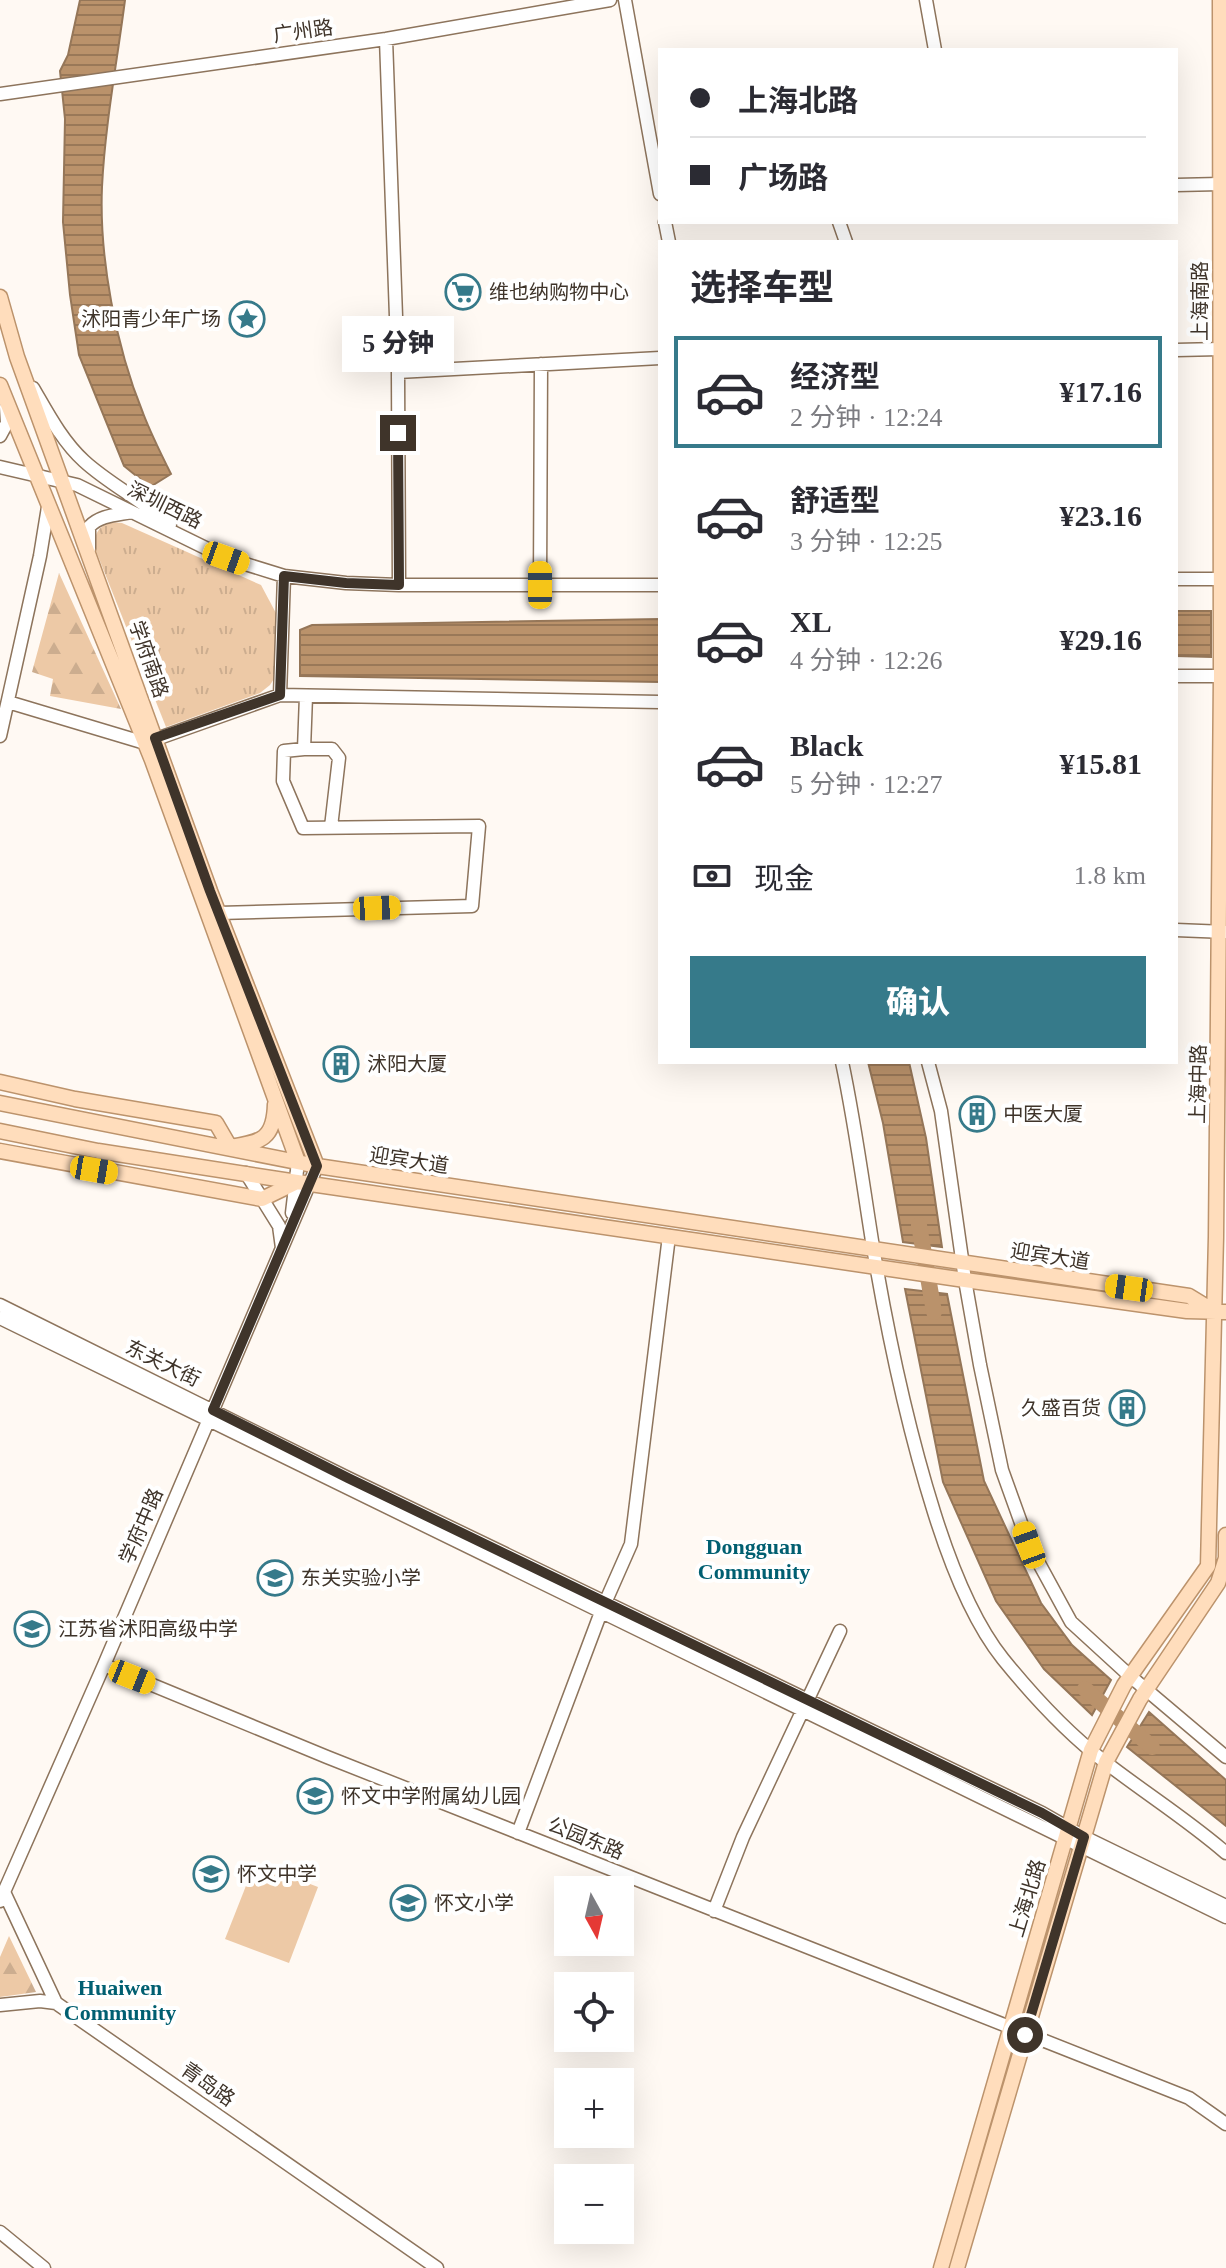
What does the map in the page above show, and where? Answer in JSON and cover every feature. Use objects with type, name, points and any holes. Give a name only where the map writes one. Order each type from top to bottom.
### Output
[{"type":"main road","name":"上海南路","points":[[1220,0],[1220,349],[1224,579],[1221,603]]},
{"type":"main road","name":"学府南路","points":[[0,297],[21,367],[89,549],[150,741],[298,1162]]},
{"type":"main road","name":"学府南路","points":[[2,391],[48,507],[150,741],[317,1166]]},
{"type":"main road","name":"上海中路","points":[[1208,1566],[1219,1312],[1216,1237],[1223,932],[1221,603]]},
{"type":"main road","points":[[0,1082],[75,1099],[216,1123],[230,1147],[265,1139],[274,1124],[275,1096]]},
{"type":"main road","name":"迎宾大道","points":[[0,1103],[317,1166],[1189,1296],[1219,1312]]},
{"type":"main road","name":"迎宾大道","points":[[0,1131],[98,1151],[304,1183],[958,1279],[1187,1311],[1219,1312]]},
{"type":"main road","points":[[0,1151],[262,1199],[304,1183]]},
{"type":"main road","points":[[1222,1584],[1226,1535]]},
{"type":"main road","name":"上海北路","points":[[941,2268],[1093,1744],[1127,1681],[1208,1566]]},
{"type":"main road","name":"上海北路","points":[[957,2268],[1108,1758],[1143,1694],[1222,1584]]},
{"type":"street","name":"广州路","points":[[0,94],[386,39],[610,0]]},
{"type":"street","points":[[625,0],[658,183]]},
{"type":"street","points":[[926,0],[935,48]]},
{"type":"street","points":[[386,39],[398,372],[399,585]]},
{"type":"street","points":[[1178,185],[1220,184]]},
{"type":"street","points":[[1178,350],[1220,349]]},
{"type":"street","points":[[398,372],[658,358]]},
{"type":"street","points":[[540,585],[541,364]]},
{"type":"street","points":[[21,367],[57,428],[82,460],[152,509],[181,536]]},
{"type":"street","points":[[0,436],[7,423],[2,391]]},
{"type":"street","name":"深圳西路","points":[[0,467],[62,480],[226,558],[284,576],[399,585],[658,585]]},
{"type":"street","points":[[0,736],[48,507]]},
{"type":"street","points":[[89,549],[89,527],[94,522],[106,516],[132,512]]},
{"type":"street","points":[[280,695],[284,576]]},
{"type":"street","points":[[1178,579],[1224,579]]},
{"type":"street","points":[[1178,676],[1223,674]]},
{"type":"street","points":[[8,702],[150,741],[280,695],[658,702]]},
{"type":"street","points":[[304,749],[306,696]]},
{"type":"street","points":[[219,913],[472,906],[479,826],[303,828],[283,781],[284,751],[332,749],[339,758],[331,827]]},
{"type":"street","points":[[1178,930],[1223,932]]},
{"type":"street","points":[[842,1064],[858,1138],[877,1267],[913,1440],[946,1548],[973,1608],[1001,1656],[1041,1703],[1226,1853]]},
{"type":"street","points":[[929,1064],[941,1111],[958,1279],[1002,1470],[1029,1545],[1071,1622],[1127,1681],[1226,1757]]},
{"type":"street","points":[[298,1162],[304,1183]]},
{"type":"street","points":[[304,1183],[317,1166]]},
{"type":"street","points":[[246,1173],[279,1226],[283,1251]]},
{"type":"street","name":"学府中路","points":[[2,1896],[283,1251],[304,1183]]},
{"type":"street","points":[[518,1833],[632,1538],[669,1236]]},
{"type":"street","name":"东关大街","points":[[0,1305],[211,1415]]},
{"type":"street","name":"东关大街","points":[[0,1318],[211,1415],[806,1704],[1082,1842]]},
{"type":"street","points":[[1208,1566],[1222,1584]]},
{"type":"street","points":[[714,1911],[743,1837],[840,1631]]},
{"type":"street","name":"公园东路","points":[[104,1665],[1009,2029],[1189,2098],[1226,2124]]},
{"type":"street","points":[[1082,1842],[1226,1906]]},
{"type":"street","points":[[1082,1842],[1226,1917]]},
{"type":"street","points":[[2,1896],[56,2003]]},
{"type":"street","points":[[0,2005],[40,2001],[56,2003]]},
{"type":"street","name":"青岛路","points":[[56,2003],[437,2268]]},
{"type":"street","points":[[0,2232],[44,2268]]},
{"type":"green space","points":[[111,522],[122,523],[261,585],[277,615],[279,671],[270,685],[260,693],[166,727],[94,546],[98,531]]},
{"type":"green space","points":[[59,573],[121,709],[50,696],[53,679],[32,672]]},
{"type":"green space","points":[[255,1863],[318,1887],[289,1963],[225,1939]]},
{"type":"green space","points":[[9,1936],[36,1992],[0,1997],[0,1957]]},
{"type":"shaded area","points":[[80,0],[125,0],[106,140],[102,187],[103,243],[111,302],[125,360],[146,421],[171,474],[150,487],[124,466],[79,355],[70,295],[63,222],[65,119],[60,71],[68,55]]},
{"type":"shaded area","points":[[1178,611],[1211,611],[1211,657],[1178,656]]},
{"type":"shaded area","points":[[658,619],[658,682],[300,676],[300,630],[312,625]]},
{"type":"shaded area","points":[[868,1064],[909,1064],[926,1138],[942,1247],[903,1242],[883,1123]]},
{"type":"shaded area","points":[[905,1289],[947,1294],[984,1481],[1041,1603],[1072,1645],[1111,1680],[1092,1715],[1044,1669],[996,1601],[943,1482]]},
{"type":"shaded area","points":[[1149,1712],[1226,1780],[1226,1826],[1127,1747]]},
{"type":"waterway","points":[[919,1225],[934,1312]]},
{"type":"waterway","points":[[1085,1689],[1152,1747]]},
{"type":"place","name":"维也纳购物中心","points":[[463,292]]},
{"type":"place","name":"沭阳青少年广场","points":[[247,319]]},
{"type":"place","name":"沭阳大厦","points":[[341,1064]]},
{"type":"place","name":"中医大厦","points":[[977,1114]]},
{"type":"place","name":"久盛百货","points":[[1127,1408]]},
{"type":"place","name":"东关实验小学","points":[[275,1578]]},
{"type":"place","name":"江苏省沭阳高级中学","points":[[32,1629]]},
{"type":"place","name":"怀文中学附属幼儿园","points":[[315,1796]]},
{"type":"place","name":"怀文中学","points":[[211,1874]]},
{"type":"place","name":"怀文小学","points":[[408,1903]]},
{"type":"district","name":"Dongguan Community","points":[[754,1558]]},
{"type":"district","name":"Huaiwen Community","points":[[120,2000]]},
{"type":"route","points":[[398,433],[399,585],[284,576],[280,695],[155,738],[210,891],[317,1166],[213,1410],[1042,1813],[1084,1837],[1025,2035]]}]
